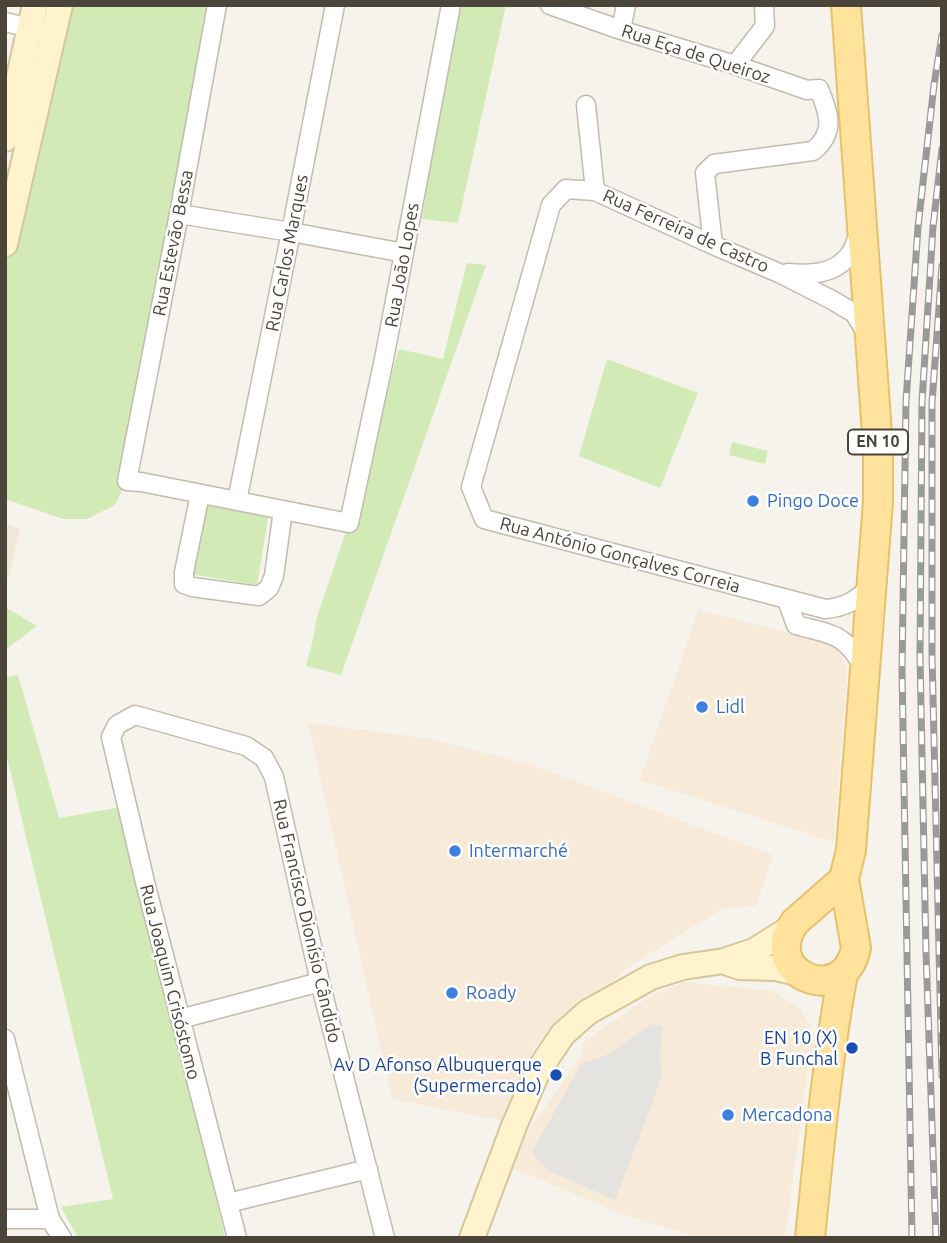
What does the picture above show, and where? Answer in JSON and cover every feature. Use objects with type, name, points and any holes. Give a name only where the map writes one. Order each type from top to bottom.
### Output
[{"type":"main road","points":[[5,244],[13,142],[40,22],[60,5]]},
{"type":"main road","name":"EN 10","points":[[810,1238],[843,973],[854,957],[856,948],[844,879],[851,850],[878,502],[878,449],[845,5]]},
{"type":"main road","points":[[795,923],[844,879]]},
{"type":"main road","points":[[472,1238],[538,1071],[563,1034],[588,1012],[651,977],[683,967],[724,961],[754,951],[816,911],[832,912],[840,916],[852,930]]},
{"type":"main road","name":"EN 10","points":[[795,923],[786,939],[787,958],[821,999],[830,1015],[833,1038]]},
{"type":"main road","points":[[724,961],[740,967],[776,968],[816,981],[825,981],[843,973]]},
{"type":"street","name":"Rua Estevão Bessa","points":[[200,494],[127,481],[217,5]]},
{"type":"street","name":"Rua Carlos Marques","points":[[237,501],[335,5]]},
{"type":"street","name":"Rua João Lopes","points":[[283,510],[349,523],[384,359],[451,5]]},
{"type":"street","name":"Rua Eça de Queiroz","points":[[550,5],[807,90],[820,89],[828,111],[828,133],[823,143],[813,151],[714,164],[705,173],[713,245]]},
{"type":"street","points":[[621,30],[626,5]]},
{"type":"street","points":[[735,65],[765,26],[764,5]]},
{"type":"street","points":[[5,22],[40,22]]},
{"type":"street","name":"Rua Ferreira de Castro","points":[[586,104],[595,191],[779,273],[854,313],[870,338]]},
{"type":"street","name":"Rua António Gonçalves Correia","points":[[595,191],[566,189],[551,205],[471,487],[484,519],[825,609],[836,609],[858,598],[873,585]]},
{"type":"street","points":[[179,214],[404,253]]},
{"type":"street","name":"Rua Ferreira de Castro","points":[[779,273],[810,275],[837,266],[849,255],[861,231]]},
{"type":"street","points":[[200,494],[283,510],[274,576],[269,588],[259,596],[184,584],[184,572],[200,494]]},
{"type":"street","points":[[787,600],[796,625],[838,636],[854,650],[866,672]]},
{"type":"street","name":"Rua Francisco Dionísio Cândido","points":[[117,726],[135,715],[246,746],[264,758],[274,778],[320,982],[385,1238]]},
{"type":"street","name":"Rua Joaquim Crisóstomo","points":[[117,726],[111,737],[145,882],[237,1238]]},
{"type":"street","points":[[180,1019],[320,982]]},
{"type":"street","points":[[5,1039],[50,1219],[62,1238]]},
{"type":"street","points":[[5,1085],[21,1102]]},
{"type":"street","points":[[228,1203],[368,1169]]},
{"type":"street","points":[[5,1219],[50,1219]]},
{"type":"shaded area","points":[[5,524],[20,529],[6,588],[5,588]]},
{"type":"shaded area","points":[[698,610],[839,647],[847,671],[834,842],[640,780]]},
{"type":"shaded area","points":[[308,723],[426,738],[532,765],[773,855],[756,906],[722,909],[633,964],[534,1047],[503,1121],[392,1099]]},
{"type":"shaded area","points":[[683,982],[773,991],[801,1009],[816,1038],[808,1067],[785,1238],[701,1238],[624,1215],[508,1166],[528,1131],[580,1058],[584,1041],[649,997]]},
{"type":"shaded area","points":[[652,1024],[663,1026],[661,1077],[615,1200],[547,1170],[532,1152],[581,1064],[606,1055]]},
{"type":"green space","points":[[60,5],[220,5],[127,481],[115,505],[87,519],[63,519],[5,499],[5,244]]},
{"type":"green space","points":[[454,5],[506,5],[458,223],[422,219]]},
{"type":"green space","points":[[467,263],[486,265],[341,675],[306,666],[317,617],[349,523],[399,349],[443,359]]},
{"type":"green space","points":[[607,359],[698,393],[660,488],[579,456]]},
{"type":"green space","points":[[732,442],[768,451],[765,464],[729,455]]},
{"type":"green space","points":[[202,502],[269,513],[257,585],[190,574]]},
{"type":"green space","points":[[5,607],[37,626],[5,650]]},
{"type":"green space","points":[[18,675],[59,818],[127,806],[225,1238],[78,1238],[61,1207],[113,1199],[5,749],[5,677]]},
{"type":"railway","points":[[912,1238],[902,671],[906,401],[918,227],[942,35]]},
{"type":"railway","points":[[936,1238],[926,952],[920,657],[922,402],[933,227],[942,149]]},
{"type":"railway","points":[[942,266],[932,403],[932,654],[942,1076]]},
{"type":"place","name":"Pingo Doce","points":[[753,501]]},
{"type":"place","name":"Lidl","points":[[702,707]]},
{"type":"place","name":"Intermarché","points":[[455,851]]},
{"type":"place","name":"Roady","points":[[452,993]]},
{"type":"place","name":"EN 10 (X) B Funchal","points":[[852,1048]]},
{"type":"place","name":"Av D Afonso Albuquerque (Supermercado)","points":[[556,1075]]},
{"type":"place","name":"Mercadona","points":[[728,1115]]}]
